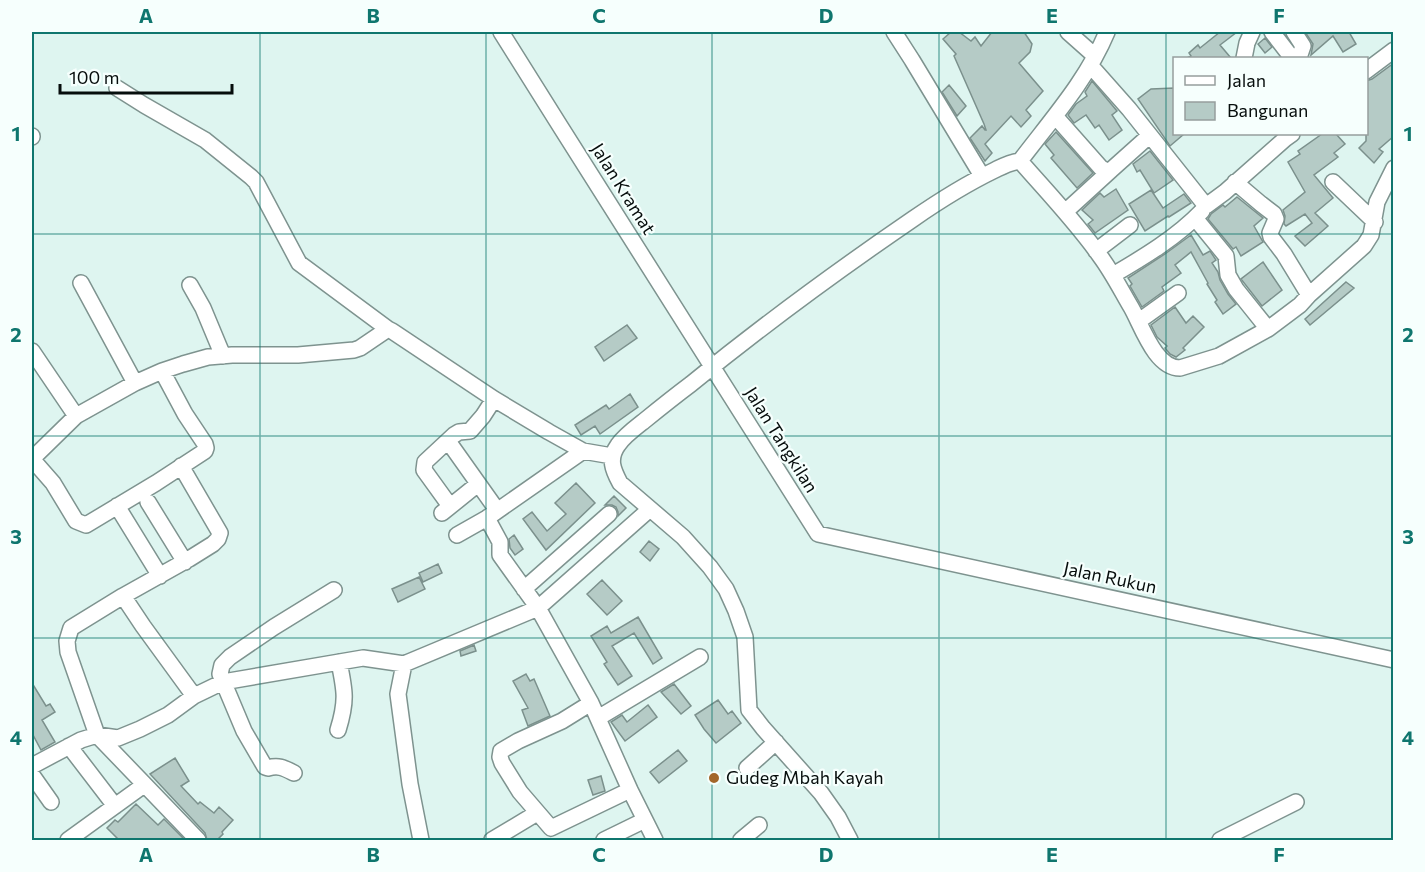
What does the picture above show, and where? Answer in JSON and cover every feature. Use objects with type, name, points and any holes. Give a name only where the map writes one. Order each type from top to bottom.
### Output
[{"type":"street","name":"Jalan Kramat","points":[[501,32],[712,366]]},
{"type":"street","points":[[894,32],[982,176]]},
{"type":"street","points":[[1068,32],[1206,206]]},
{"type":"street","points":[[850,840],[838,817],[821,793],[749,710],[745,637],[726,589],[683,537],[620,483],[614,472],[612,456],[623,438],[712,366],[849,263],[942,200],[982,176],[1010,162],[1020,161],[1079,83],[1107,32]]},
{"type":"street","points":[[1244,57],[1252,32]]},
{"type":"street","points":[[1272,32],[1291,57]]},
{"type":"street","points":[[1294,32],[1303,46],[1299,57]]},
{"type":"street","points":[[1368,69],[1394,50]]},
{"type":"street","points":[[117,87],[205,140],[251,177],[256,182],[299,263],[388,329],[494,399],[583,451],[612,456]]},
{"type":"street","points":[[1055,116],[1101,168],[1111,170]]},
{"type":"street","points":[[1113,275],[1141,258],[1195,218],[1286,135]]},
{"type":"street","points":[[1065,212],[1149,136]]},
{"type":"street","points":[[1020,161],[1096,251],[1113,275],[1148,340],[1161,359],[1173,368],[1219,356],[1268,329],[1300,305],[1364,246],[1375,222],[1377,202],[1394,168]]},
{"type":"street","points":[[1235,182],[1274,214],[1276,219],[1270,233],[1271,237],[1309,295]]},
{"type":"street","points":[[1333,182],[1375,222]]},
{"type":"street","points":[[1195,218],[1226,255],[1228,275],[1236,289],[1268,329]]},
{"type":"street","points":[[1096,251],[1130,225]]},
{"type":"street","points":[[81,283],[135,383]]},
{"type":"street","points":[[190,285],[203,308],[223,356]]},
{"type":"street","points":[[1139,321],[1178,293]]},
{"type":"street","points":[[162,371],[206,448],[205,451],[86,525],[81,524],[76,521],[53,483],[32,459],[76,416],[135,383],[162,371],[200,359],[223,356],[298,356],[354,350],[388,329]]},
{"type":"street","points":[[32,351],[76,416]]},
{"type":"street","name":"Jalan Tangkilan","points":[[712,366],[818,534]]},
{"type":"street","points":[[478,484],[446,509],[423,466],[456,433],[470,431],[494,399]]},
{"type":"street","points":[[448,441],[478,484],[492,514],[500,542],[501,555],[538,608],[591,703],[654,840]]},
{"type":"street","points":[[457,535],[492,514],[583,451]]},
{"type":"street","points":[[182,466],[220,533],[219,539],[185,562],[71,628],[67,641],[68,652],[97,735],[198,840]]},
{"type":"street","points":[[148,502],[185,562]]},
{"type":"street","points":[[117,506],[160,576]]},
{"type":"street","points":[[32,766],[81,740],[97,735],[118,738],[129,734],[168,715],[194,696],[223,682],[363,658],[404,664],[538,608],[650,509]]},
{"type":"street","points":[[524,589],[609,514]]},
{"type":"street","name":"Jalan Rukun","points":[[818,534],[1394,660]]},
{"type":"street","points":[[294,773],[282,767],[266,767],[244,731],[220,674],[222,665],[230,657],[334,590]]},
{"type":"street","points":[[123,596],[194,696]]},
{"type":"street","points":[[598,718],[700,657]]},
{"type":"street","points":[[338,730],[344,712],[345,694],[339,662]]},
{"type":"street","points":[[404,664],[398,694],[410,784],[421,840]]},
{"type":"street","points":[[591,703],[562,721],[501,751],[501,763],[520,792],[554,834],[630,790]]},
{"type":"street","points":[[747,768],[776,742]]},
{"type":"street","points":[[69,746],[115,806]]},
{"type":"street","points":[[32,775],[51,802]]},
{"type":"street","points":[[68,840],[144,785]]},
{"type":"street","points":[[1220,840],[1296,802]]},
{"type":"street","points":[[492,840],[537,813]]},
{"type":"street","points":[[604,840],[645,820]]},
{"type":"street","points":[[741,840],[759,825]]},
{"type":"building","points":[[951,32],[959,32],[971,41],[975,37],[981,46],[992,32],[1024,32],[1032,44],[1030,52],[1019,63],[1043,91],[1026,110],[1031,116],[1021,127],[1011,116],[985,144],[992,153],[985,161],[970,138],[982,126],[986,130],[984,124],[954,56],[956,54],[943,39]]},
{"type":"building","points":[[1220,32],[1237,32],[1220,45],[1230,57],[1189,57],[1191,56],[1189,53],[1198,45],[1200,48]]},
{"type":"building","points":[[1305,32],[1349,32],[1356,44],[1343,52],[1333,36],[1311,55],[1313,44]]},
{"type":"building","points":[[1265,38],[1272,47],[1265,53],[1258,44]]},
{"type":"building","points":[[1394,63],[1394,136],[1379,149],[1383,152],[1374,163],[1359,148],[1368,135],[1368,80]]},
{"type":"building","points":[[1092,81],[1117,111],[1112,115],[1122,130],[1109,140],[1099,125],[1095,128],[1086,115],[1074,123],[1068,115],[1076,104],[1087,96],[1085,92]]},
{"type":"building","points":[[949,85],[966,106],[957,116],[942,92]]},
{"type":"building","points":[[1173,88],[1173,135],[1183,135],[1170,146],[1138,99],[1151,89]]},
{"type":"building","points":[[1056,132],[1093,173],[1077,188],[1051,158],[1054,155],[1045,144]]},
{"type":"building","points":[[1321,135],[1337,135],[1345,144],[1334,153],[1338,157],[1314,175],[1333,198],[1315,213],[1328,226],[1305,246],[1295,236],[1312,223],[1305,214],[1286,226],[1284,224],[1283,210],[1305,192],[1288,162],[1300,154],[1298,151]]},
{"type":"building","points":[[1150,151],[1173,180],[1154,193],[1140,170],[1137,172],[1133,164]]},
{"type":"building","points":[[1116,189],[1128,210],[1095,233],[1088,224],[1093,220],[1082,210],[1100,193],[1104,197]]},
{"type":"building","points":[[1151,190],[1163,208],[1184,194],[1191,203],[1145,231],[1129,204]]},
{"type":"building","points":[[1237,197],[1263,218],[1254,226],[1263,242],[1241,256],[1236,247],[1233,249],[1208,219],[1211,214],[1223,205],[1225,207]]},
{"type":"building","points":[[1191,235],[1203,255],[1210,251],[1216,260],[1212,263],[1228,294],[1236,304],[1223,314],[1191,252],[1175,265],[1181,273],[1162,287],[1164,291],[1142,307],[1128,278]]},
{"type":"building","points":[[1263,262],[1282,290],[1262,306],[1241,279]]},
{"type":"building","points":[[1346,282],[1354,288],[1310,325],[1305,319]]},
{"type":"building","points":[[1175,307],[1186,323],[1193,316],[1204,327],[1183,348],[1185,350],[1176,357],[1165,348],[1167,346],[1157,337],[1151,325]]},
{"type":"building","points":[[627,325],[637,338],[604,361],[595,347]]},
{"type":"building","points":[[630,394],[638,407],[600,434],[595,426],[581,435],[575,425],[606,405],[609,409]]},
{"type":"building","points":[[576,483],[595,503],[546,550],[523,519],[532,512],[547,531],[566,514],[555,503]]},
{"type":"building","points":[[614,496],[626,508],[618,516],[616,507],[605,505]]},
{"type":"building","points":[[514,535],[523,549],[515,555],[510,548],[509,539]]},
{"type":"building","points":[[649,541],[659,549],[650,561],[640,552]]},
{"type":"building","points":[[438,564],[442,573],[423,582],[419,573]]},
{"type":"building","points":[[419,577],[425,589],[398,602],[392,589]]},
{"type":"building","points":[[602,580],[622,601],[607,615],[587,594]]},
{"type":"building","points":[[638,617],[662,658],[653,664],[634,633],[612,646],[632,676],[618,685],[604,664],[607,662],[591,636],[607,626],[611,633]]},
{"type":"building","points":[[474,645],[476,651],[461,656],[460,651]]},
{"type":"building","points":[[526,674],[530,681],[534,679],[550,716],[528,726],[522,710],[528,708],[513,681]]},
{"type":"building","points":[[32,683],[46,706],[50,704],[55,712],[42,720],[55,742],[41,750],[32,733]]},
{"type":"building","points":[[674,684],[691,706],[681,714],[661,692]]},
{"type":"building","points":[[718,700],[728,714],[732,711],[741,723],[716,743],[695,715]]},
{"type":"building","points":[[648,705],[657,717],[625,741],[611,722],[622,715],[627,722]]},
{"type":"building","points":[[678,750],[687,761],[659,783],[650,772]]},
{"type":"building","points":[[175,758],[189,781],[181,786],[198,804],[200,802],[214,813],[219,807],[233,820],[217,840],[207,840],[205,833],[150,774]]},
{"type":"building","points":[[601,776],[605,791],[593,795],[588,780]]},
{"type":"building","points":[[136,804],[158,825],[164,819],[185,840],[119,840],[107,828],[115,820],[118,822]]},
{"type":"place","name":"Gudeg Mbah Kayah","points":[[714,778]]}]
